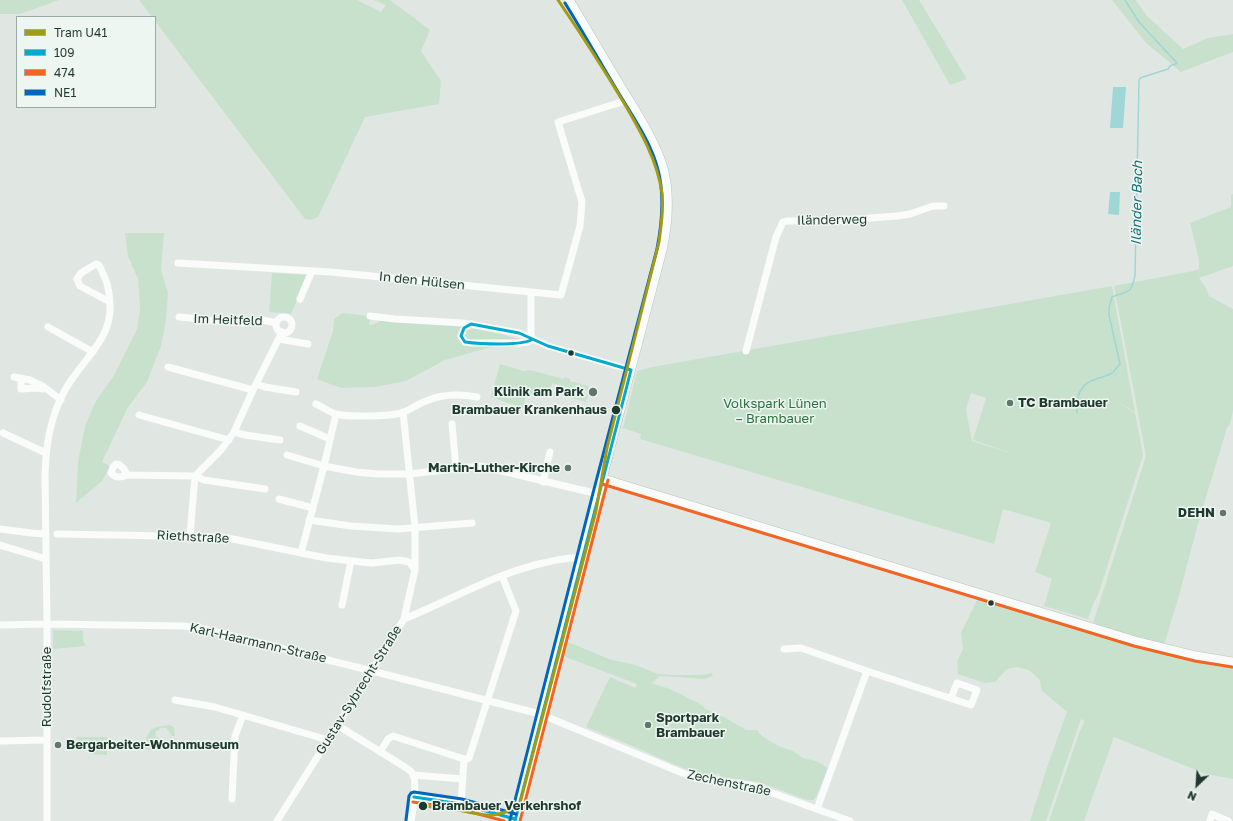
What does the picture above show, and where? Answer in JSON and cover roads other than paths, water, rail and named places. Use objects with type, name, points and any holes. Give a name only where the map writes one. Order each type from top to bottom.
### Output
[{"type":"main road","points":[[515,821],[667,227],[668,205],[664,176],[659,159],[648,134],[569,0]]},
{"type":"main road","points":[[603,479],[1135,641],[1196,656],[1233,662]]},
{"type":"street","name":"In den Hülsen","points":[[178,263],[312,271],[561,295],[580,226],[582,202],[558,122],[628,100]]},
{"type":"street","name":"Iländerweg","points":[[746,352],[776,237],[783,222],[833,221],[897,216],[910,214],[933,206],[944,206]]},
{"type":"street","points":[[47,624],[45,475],[46,453],[51,425],[65,390],[104,336],[110,314],[110,302],[108,287],[99,265],[96,264],[81,273],[77,278],[80,286],[110,302]]},
{"type":"street","points":[[300,299],[312,271]]},
{"type":"street","points":[[531,292],[532,340]]},
{"type":"street","name":"Im Heitfeld","points":[[195,476],[229,440],[254,387],[281,336],[290,330],[292,325],[291,320],[288,317],[283,316],[278,319],[276,323]]},
{"type":"street","points":[[370,316],[395,319],[463,322],[519,333],[548,346],[631,370]]},
{"type":"street","name":"Im Heitfeld","points":[[179,318],[242,323],[263,320],[276,323]]},
{"type":"street","name":"Im Heitfeld","points":[[276,323],[281,336],[308,344]]},
{"type":"street","points":[[471,324],[462,330],[461,336],[465,342],[478,344],[504,344],[520,343],[532,340]]},
{"type":"street","points":[[48,327],[92,352]]},
{"type":"street","points":[[168,366],[254,387],[265,387],[296,392]]},
{"type":"street","points":[[18,378],[30,380],[46,389],[60,400]]},
{"type":"street","points":[[316,404],[336,414],[363,416],[392,415],[403,412],[427,400],[450,394],[477,397]]},
{"type":"street","points":[[403,412],[415,528],[415,570],[404,619]]},
{"type":"street","points":[[301,553],[336,414]]},
{"type":"street","points":[[139,415],[229,440]]},
{"type":"street","points":[[452,424],[456,469]]},
{"type":"street","points":[[300,426],[330,439]]},
{"type":"street","points":[[234,432],[280,440]]},
{"type":"street","points":[[3,433],[46,453]]},
{"type":"street","points":[[543,482],[550,452]]},
{"type":"street","points":[[287,455],[324,466],[356,472],[409,474],[481,466],[598,494]]},
{"type":"street","points":[[127,475],[195,476],[204,480],[265,489]]},
{"type":"street","points":[[190,535],[195,476]]},
{"type":"street","points":[[279,499],[313,508]]},
{"type":"street","points":[[310,520],[351,526],[398,529],[472,523]]},
{"type":"street","points":[[0,529],[13,532],[45,534]]},
{"type":"street","name":"Riethstraße","points":[[57,534],[190,535],[223,537],[301,553],[351,561],[371,563],[400,560],[410,562],[415,570]]},
{"type":"street","points":[[0,545],[46,559]]},
{"type":"street","name":"Gustav-Sybrecht-Straße","points":[[277,821],[404,619],[426,610],[459,593],[526,567],[569,557],[582,558]]},
{"type":"street","points":[[342,605],[351,561]]},
{"type":"street","points":[[414,797],[461,804],[466,758],[487,700],[516,611],[502,576]]},
{"type":"street","name":"Karl-Haarmann-Straße","points":[[0,625],[47,624],[192,626],[542,715]]},
{"type":"street","name":"Rudolfstraße","points":[[47,624],[47,821]]},
{"type":"street","points":[[784,649],[801,648],[952,698]]},
{"type":"street","points":[[817,809],[867,671]]},
{"type":"street","points":[[175,700],[215,707],[328,740]]},
{"type":"street","points":[[232,799],[235,736],[243,715]]},
{"type":"street","name":"Zechenstraße","points":[[542,715],[692,777],[703,780],[739,783],[753,786],[850,821]]},
{"type":"street","points":[[337,725],[410,770],[413,775],[414,797],[411,821]]},
{"type":"street","points":[[380,752],[388,739],[393,736],[466,758]]},
{"type":"street","points":[[0,741],[47,740]]},
{"type":"street","points":[[413,775],[463,779]]},
{"type":"street","points":[[1210,821],[1212,814],[1228,821]]},
{"type":"water","points":[[1113,87],[1126,87],[1123,128],[1110,128]]},
{"type":"water","points":[[1110,192],[1120,192],[1119,215],[1108,214]]},
{"type":"waterway","name":"Iländer Bach","points":[[1077,413],[1079,394],[1083,387],[1091,381],[1112,373],[1120,364],[1109,315],[1109,308],[1112,297],[1130,290],[1135,276],[1139,81],[1140,78],[1168,69],[1170,66],[1177,63],[1139,22],[1125,0]]},
{"type":"tram line","name":"U41","points":[[423,806],[490,815],[505,812],[520,803],[596,511],[607,448],[659,242],[663,199],[660,181],[652,158],[624,103],[558,0]]},
{"type":"place","name":"Klinik am Park","points":[[593,392]]},
{"type":"place","name":"TC Brambauer","points":[[1010,403]]},
{"type":"place","name":"Brambauer Krankenhaus","points":[[616,410]]},
{"type":"place","name":"Martin-Luther-Kirche","points":[[568,468]]},
{"type":"place","name":"DEHN","points":[[1223,513]]},
{"type":"place","name":"Sportpark Brambauer","points":[[648,725]]},
{"type":"place","name":"Bergarbeiter-Wohnmuseum","points":[[58,745]]},
{"type":"place","name":"Brambauer Verkehrshof","points":[[423,806]]},
{"type":"park label","name":"Volkspark Lünen – Brambauer","points":[[775,412]]}]
